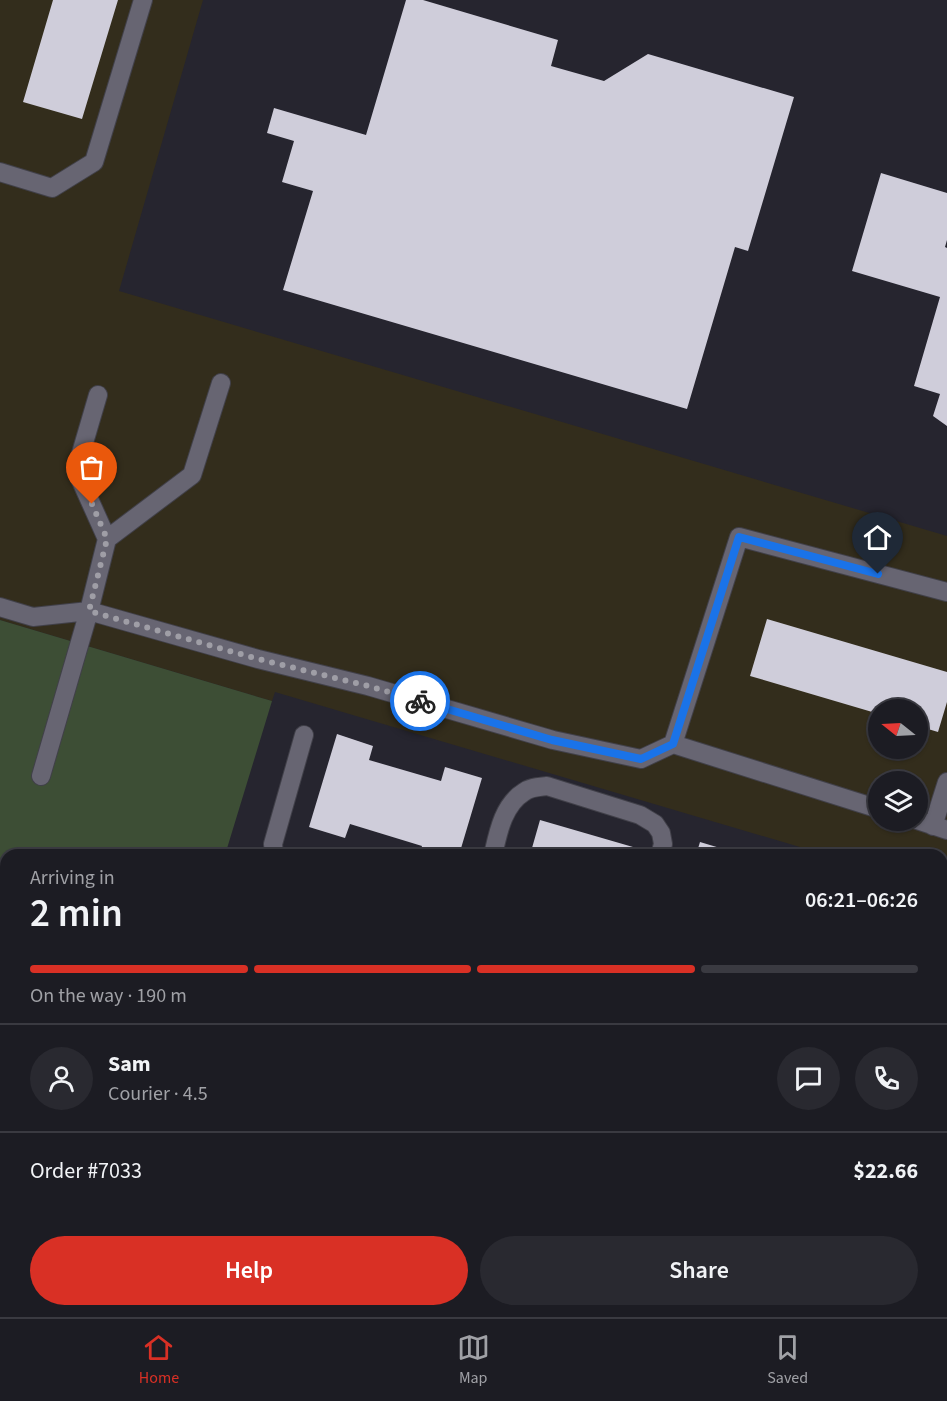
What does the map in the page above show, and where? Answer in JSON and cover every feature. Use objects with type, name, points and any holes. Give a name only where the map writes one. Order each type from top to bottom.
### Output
[{"type":"street","points":[[0,172],[52,188],[94,162],[143,0]]},
{"type":"street","points":[[107,539],[192,475],[221,383]]},
{"type":"street","points":[[41,776],[89,611],[107,539],[76,470],[98,395]]},
{"type":"street","points":[[673,744],[739,537],[947,592]]},
{"type":"street","points":[[0,607],[33,617],[89,611],[258,659],[368,686],[552,740],[641,759],[673,744],[868,805]]},
{"type":"street","points":[[273,849],[304,735]]},
{"type":"street","points":[[933,825],[947,782]]},
{"type":"street","points":[[494,849],[498,832],[508,808],[525,790],[547,786],[640,814],[655,824],[661,833],[662,849]]},
{"type":"shaded area","points":[[0,0],[203,0],[119,291],[947,536],[947,849],[807,849],[275,692],[272,701],[0,620]]},
{"type":"green space","points":[[0,620],[272,701],[227,849],[0,849]]},
{"type":"building","points":[[53,0],[118,0],[82,119],[23,102]]},
{"type":"building","points":[[406,0],[423,0],[558,40],[551,66],[604,81],[648,54],[794,97],[748,251],[735,247],[687,409],[283,290],[313,191],[282,182],[294,141],[267,133],[274,108],[366,135]]},
{"type":"building","points":[[881,173],[947,193],[945,247],[947,248],[947,426],[933,416],[940,394],[914,386],[940,297],[852,271]]},
{"type":"building","points":[[767,619],[947,672],[947,702],[938,732],[928,729],[928,699],[868,699],[868,711],[750,676]]},
{"type":"building","points":[[337,734],[373,746],[369,760],[441,781],[445,767],[482,778],[461,849],[421,849],[422,846],[350,824],[345,838],[309,827]]},
{"type":"building","points":[[540,820],[633,847],[632,849],[532,849]]},
{"type":"building","points":[[700,842],[723,849],[698,849]]},
{"type":"way so far","points":[[92,504],[107,539],[89,611],[258,659],[420,701]]},
{"type":"route","points":[[420,701],[552,740],[641,759],[673,744],[739,537],[878,574]]}]
